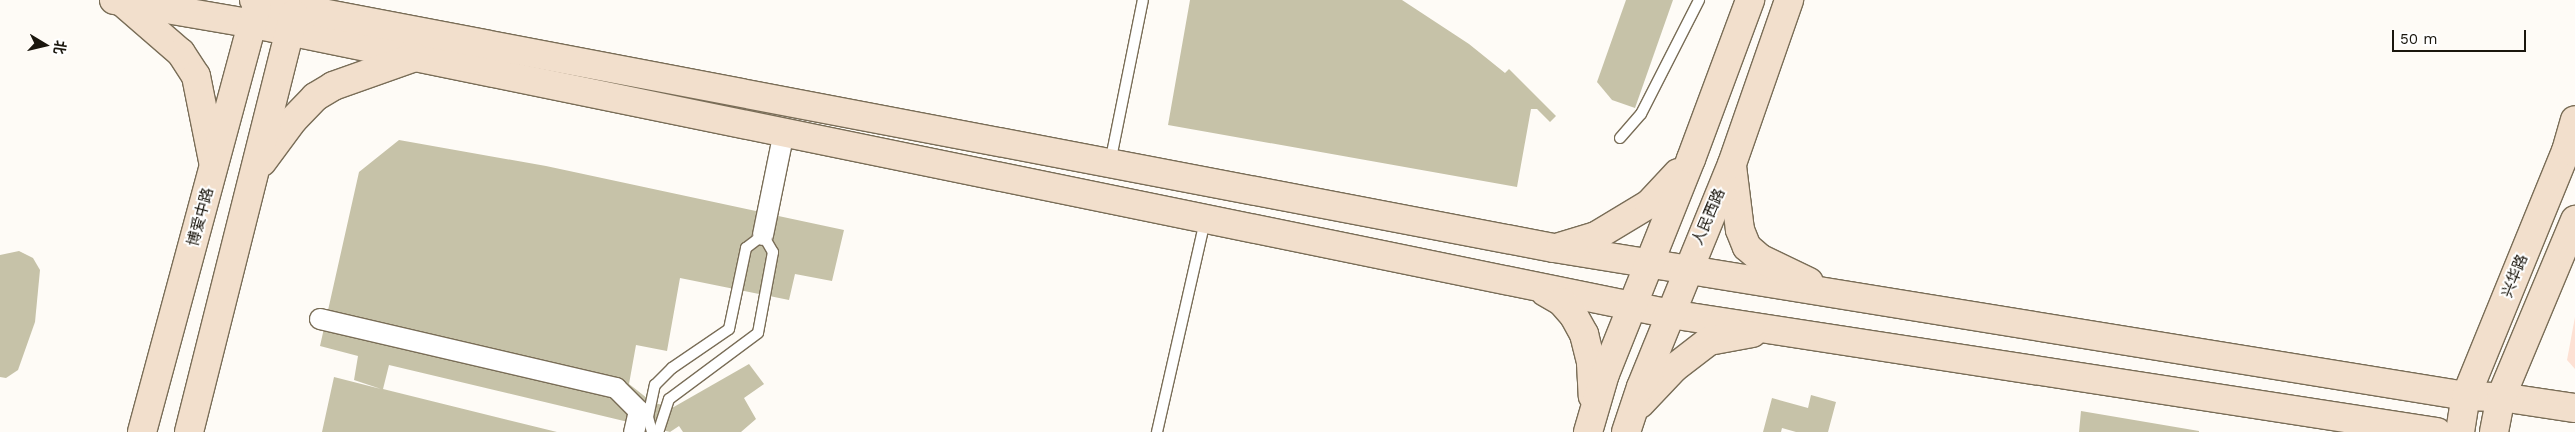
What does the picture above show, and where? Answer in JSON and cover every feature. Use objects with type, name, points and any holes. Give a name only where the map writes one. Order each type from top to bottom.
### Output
[{"type":"main road","points":[[366,0],[392,26]]},
{"type":"main road","points":[[1590,426],[1605,374],[1691,159],[1750,0]]},
{"type":"main road","name":"人民西路","points":[[1630,421],[1670,314],[1732,164],[1789,0]]},
{"type":"main road","points":[[118,1],[256,6],[392,26],[1687,272],[2466,396],[2501,397],[2575,408]]},
{"type":"main road","points":[[118,1],[181,53],[196,76],[214,169]]},
{"type":"main road","name":"博爱中路","points":[[142,432],[214,169],[256,6]]},
{"type":"main road","points":[[295,13],[416,57],[1632,307],[2437,432]]},
{"type":"main road","points":[[188,432],[295,13]]},
{"type":"main road","points":[[254,173],[293,120],[315,98],[334,86],[416,57]]},
{"type":"main road","name":"兴华路","points":[[2460,432],[2466,396],[2566,151],[2575,120]]},
{"type":"main road","points":[[1554,248],[1596,236],[1648,204],[1691,159]]},
{"type":"main road","points":[[1732,164],[1740,230],[1747,247],[1761,259],[1840,296]]},
{"type":"main road","points":[[2494,432],[2501,397],[2575,220]]},
{"type":"main road","points":[[1534,286],[1562,302],[1574,316],[1584,334],[1594,385],[1590,426]]},
{"type":"main road","points":[[1630,421],[1674,368],[1709,342],[1769,329]]},
{"type":"street","points":[[763,235],[784,132]]},
{"type":"street","points":[[320,319],[616,388],[638,411],[634,432]]},
{"type":"lane","points":[[1110,163],[1143,0]]},
{"type":"lane","points":[[1620,138],[1641,114],[1699,0]]},
{"type":"lane","points":[[1157,432],[1205,218]]},
{"type":"lane","points":[[652,432],[648,417],[655,385],[672,368],[729,329],[746,248],[763,235],[773,252],[758,333],[669,399],[658,432]]},
{"type":"shaded area","points":[[2575,317],[2575,369],[2567,360]]},
{"type":"building","points":[[1190,0],[1402,0],[1469,44],[1505,73],[1509,69],[1556,116],[1550,122],[1537,109],[1531,109],[1517,187],[1168,125]]},
{"type":"building","points":[[1626,0],[1673,0],[1635,108],[1612,100],[1597,82]]},
{"type":"building","points":[[399,140],[546,166],[844,230],[832,281],[795,274],[789,300],[680,278],[667,351],[636,345],[629,384],[652,402],[672,408],[749,364],[764,384],[744,398],[756,419],[741,432],[683,432],[679,426],[670,432],[389,365],[383,389],[557,432],[322,432],[334,377],[381,389],[354,380],[358,356],[320,346],[359,172]]},
{"type":"building","points":[[19,251],[33,258],[40,270],[35,322],[18,370],[6,378],[0,377],[0,255]]},
{"type":"building","points":[[1811,395],[1836,402],[1828,432],[1796,432],[1782,428],[1781,432],[1763,432],[1772,398],[1808,408]]},
{"type":"building","points":[[2081,411],[2199,431],[2199,432],[2079,432]]}]
